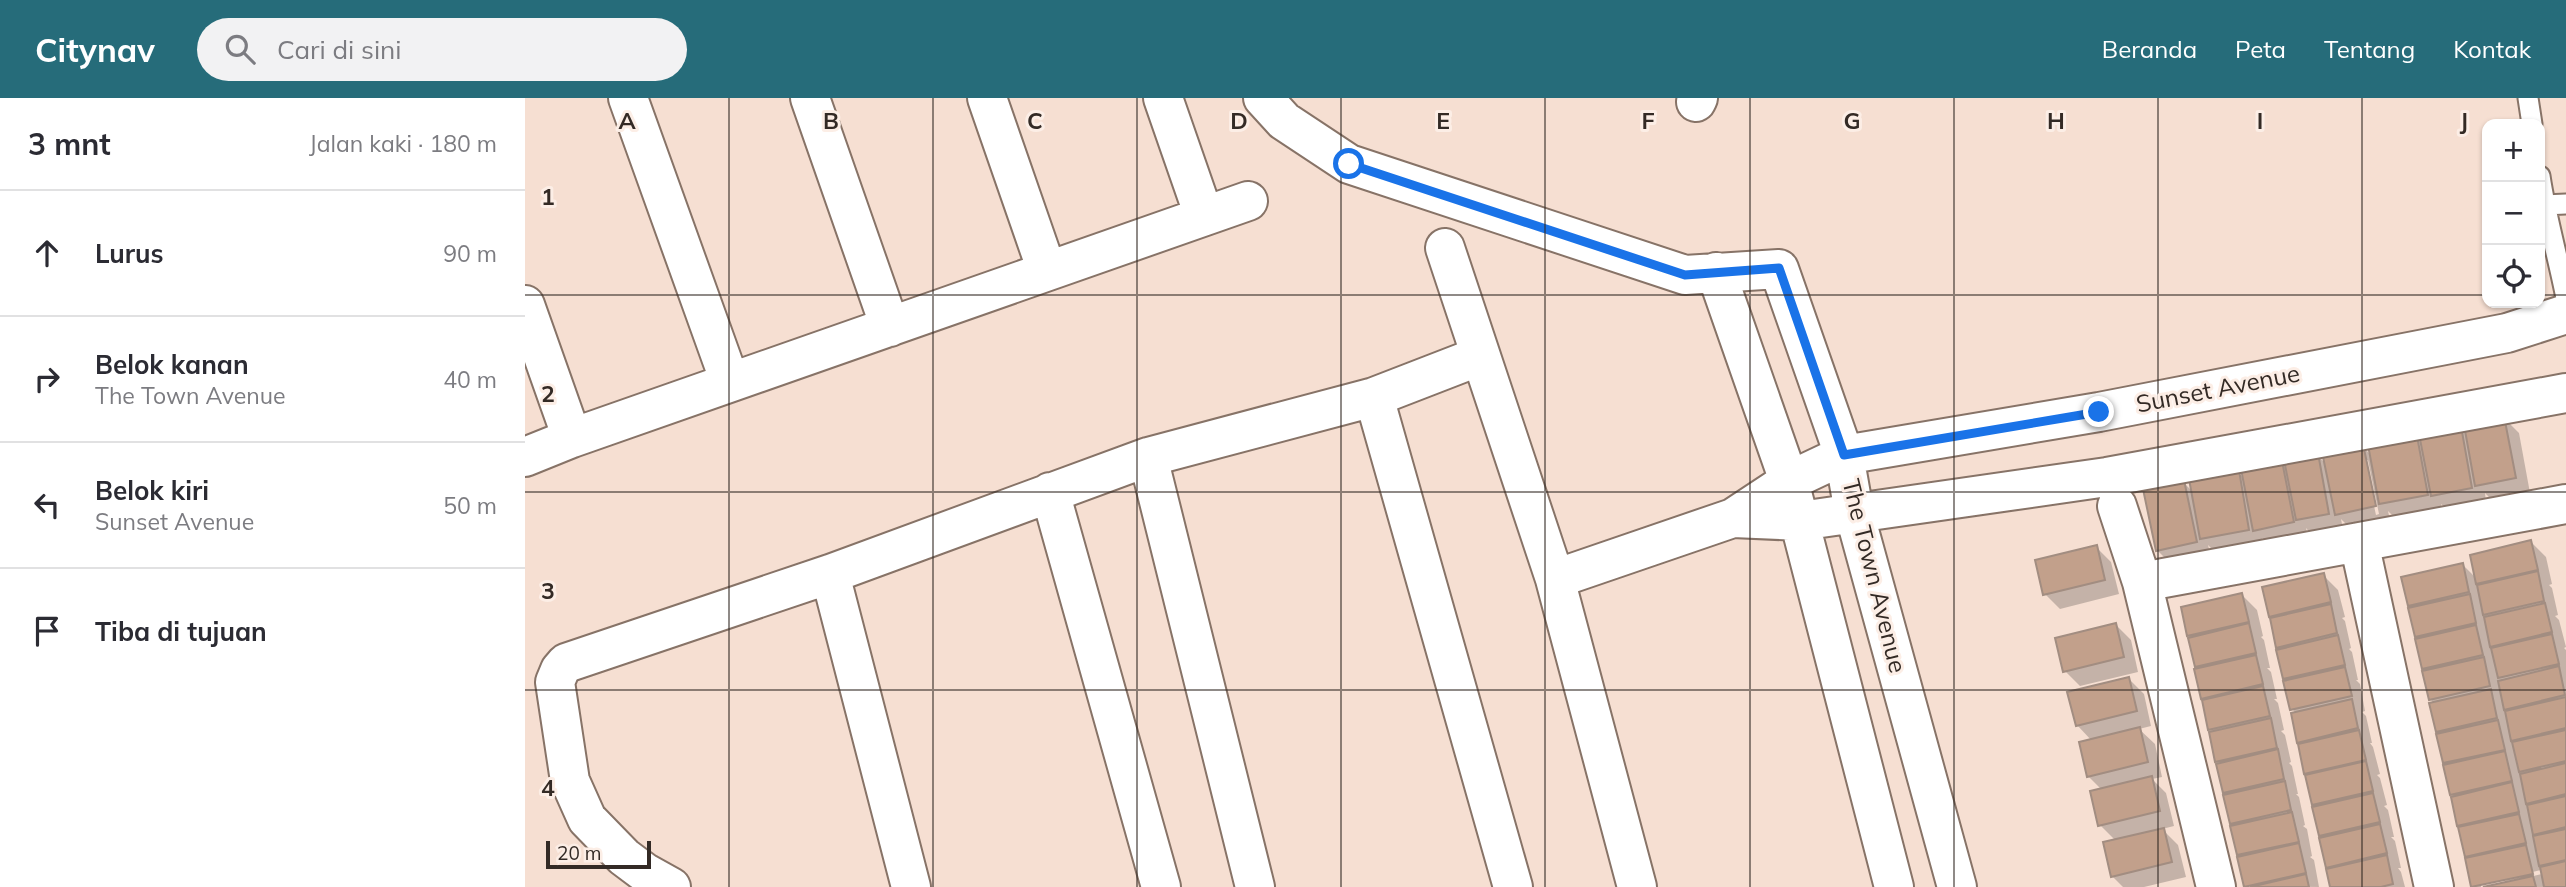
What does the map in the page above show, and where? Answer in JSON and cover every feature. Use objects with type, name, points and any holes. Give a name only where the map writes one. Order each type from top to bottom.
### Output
[{"type":"street","points":[[628,98],[730,382]]},
{"type":"street","points":[[810,98],[890,327]]},
{"type":"street","points":[[987,98],[1047,271]]},
{"type":"street","points":[[1163,98],[1205,216]]},
{"type":"street","points":[[1263,98],[1284,121],[1349,164],[1685,275],[1716,272],[1789,481],[1895,887]]},
{"type":"street","points":[[525,457],[730,382],[1248,201]]},
{"type":"street","points":[[1445,248],[1555,579],[1637,887]]},
{"type":"street","name":"The Town Avenue","points":[[1716,272],[1779,268],[1844,455],[1854,512],[1957,887]]},
{"type":"street","points":[[525,305],[572,438]]},
{"type":"street","name":"Sunset Avenue","points":[[1733,518],[1789,481],[1844,455],[2099,412],[2494,336],[2566,314]]},
{"type":"street","points":[[650,882],[587,819],[570,781],[555,682],[566,663],[829,574],[1148,457],[1374,397],[1481,356]]},
{"type":"street","points":[[1555,579],[1733,518],[1800,521],[2107,477],[2566,393]]},
{"type":"street","points":[[1374,397],[1513,887]]},
{"type":"street","points":[[1148,457],[1255,887]]},
{"type":"street","points":[[1050,492],[1161,887]]},
{"type":"street","points":[[2142,582],[2566,505]]},
{"type":"street","points":[[2117,506],[2142,582],[2216,887]]},
{"type":"street","points":[[2359,542],[2434,887]]},
{"type":"street","points":[[829,574],[911,887]]},
{"type":"lane","points":[[2528,98],[2531,119]]},
{"type":"lane","points":[[2545,205],[2566,204]]},
{"type":"lane","points":[[2545,208],[2554,237],[2566,298]]},
{"type":"building","points":[[2504,416],[2516,478],[2475,486],[2464,425]]},
{"type":"building","points":[[2461,426],[2472,488],[2431,496],[2419,434]]},
{"type":"building","points":[[2417,436],[2428,495],[2379,504],[2368,445]]},
{"type":"building","points":[[2363,444],[2376,506],[2335,515],[2322,452]]},
{"type":"building","points":[[2318,453],[2329,514],[2296,520],[2284,460]]},
{"type":"building","points":[[2282,461],[2294,522],[2253,531],[2241,469]]},
{"type":"building","points":[[2239,470],[2249,530],[2200,539],[2189,479]]},
{"type":"building","points":[[2184,480],[2197,542],[2156,551],[2143,489]]},
{"type":"building","points":[[2531,540],[2538,570],[2476,584],[2470,555]]},
{"type":"building","points":[[2097,545],[2105,580],[2043,595],[2035,560]]},
{"type":"building","points":[[2463,563],[2469,592],[2408,606],[2401,577]]},
{"type":"building","points":[[2538,571],[2544,601],[2483,615],[2477,585]]},
{"type":"building","points":[[2324,573],[2331,602],[2269,617],[2262,587]]},
{"type":"building","points":[[2242,593],[2249,622],[2187,636],[2181,607]]},
{"type":"building","points":[[2470,594],[2476,623],[2415,637],[2408,608]]},
{"type":"building","points":[[2545,603],[2552,632],[2490,647],[2484,617]]},
{"type":"building","points":[[2331,604],[2337,633],[2276,648],[2270,618]]},
{"type":"building","points":[[2116,623],[2124,657],[2063,672],[2055,638]]},
{"type":"building","points":[[2249,623],[2256,653],[2195,667],[2188,638]]},
{"type":"building","points":[[2476,625],[2483,655],[2422,669],[2415,639]]},
{"type":"building","points":[[2552,634],[2559,664],[2498,678],[2491,648]]},
{"type":"building","points":[[2338,635],[2345,665],[2283,679],[2276,650]]},
{"type":"building","points":[[2256,655],[2263,684],[2201,699],[2194,669]]},
{"type":"building","points":[[2484,657],[2490,686],[2429,700],[2422,671]]},
{"type":"building","points":[[2559,666],[2565,695],[2504,710],[2498,681]]},
{"type":"building","points":[[2345,667],[2352,696],[2290,710],[2283,681]]},
{"type":"building","points":[[2129,677],[2137,711],[2076,726],[2067,692]]},
{"type":"building","points":[[2263,686],[2270,716],[2208,730],[2202,700]]},
{"type":"building","points":[[2491,689],[2497,718],[2436,732],[2429,703]]},
{"type":"building","points":[[2566,697],[2566,728],[2511,741],[2505,711]]},
{"type":"building","points":[[2352,699],[2358,728],[2297,743],[2291,713]]},
{"type":"building","points":[[2271,718],[2277,748],[2215,762],[2209,732]]},
{"type":"building","points":[[2498,720],[2505,750],[2443,763],[2436,734]]},
{"type":"building","points":[[2140,727],[2148,762],[2087,777],[2079,742]]},
{"type":"building","points":[[2359,730],[2366,760],[2304,774],[2298,744]]},
{"type":"building","points":[[2566,730],[2566,761],[2519,772],[2512,742]]},
{"type":"building","points":[[2278,749],[2284,779],[2223,793],[2216,764]]},
{"type":"building","points":[[2505,751],[2512,781],[2450,795],[2443,765]]},
{"type":"building","points":[[2366,761],[2373,791],[2312,805],[2305,775]]},
{"type":"building","points":[[2566,763],[2566,794],[2526,804],[2520,774]]},
{"type":"building","points":[[2152,776],[2160,811],[2098,826],[2090,791]]},
{"type":"building","points":[[2285,781],[2291,810],[2230,824],[2223,795]]},
{"type":"building","points":[[2512,782],[2519,812],[2457,826],[2451,797]]},
{"type":"building","points":[[2373,793],[2380,822],[2319,836],[2312,807]]},
{"type":"building","points":[[2566,796],[2566,827],[2533,835],[2527,805]]},
{"type":"building","points":[[2292,812],[2299,842],[2237,855],[2230,826]]},
{"type":"building","points":[[2519,814],[2526,843],[2465,857],[2458,827]]},
{"type":"building","points":[[2380,824],[2387,853],[2326,868],[2319,838]]},
{"type":"building","points":[[2164,828],[2172,862],[2111,877],[2103,842]]},
{"type":"building","points":[[2566,829],[2566,860],[2539,866],[2533,836]]},
{"type":"building","points":[[2299,843],[2306,873],[2244,887],[2237,857]]},
{"type":"building","points":[[2526,845],[2533,874],[2471,887],[2465,858]]},
{"type":"building","points":[[2387,855],[2393,884],[2381,887],[2330,887],[2326,869]]},
{"type":"building","points":[[2566,861],[2566,887],[2544,887],[2540,867]]},
{"type":"building","points":[[2306,874],[2309,887],[2250,887]]},
{"type":"building","points":[[2533,876],[2536,887],[2483,887]]},
{"type":"route","points":[[1349,164],[1685,275],[1779,268],[1844,455],[2099,412]]}]
